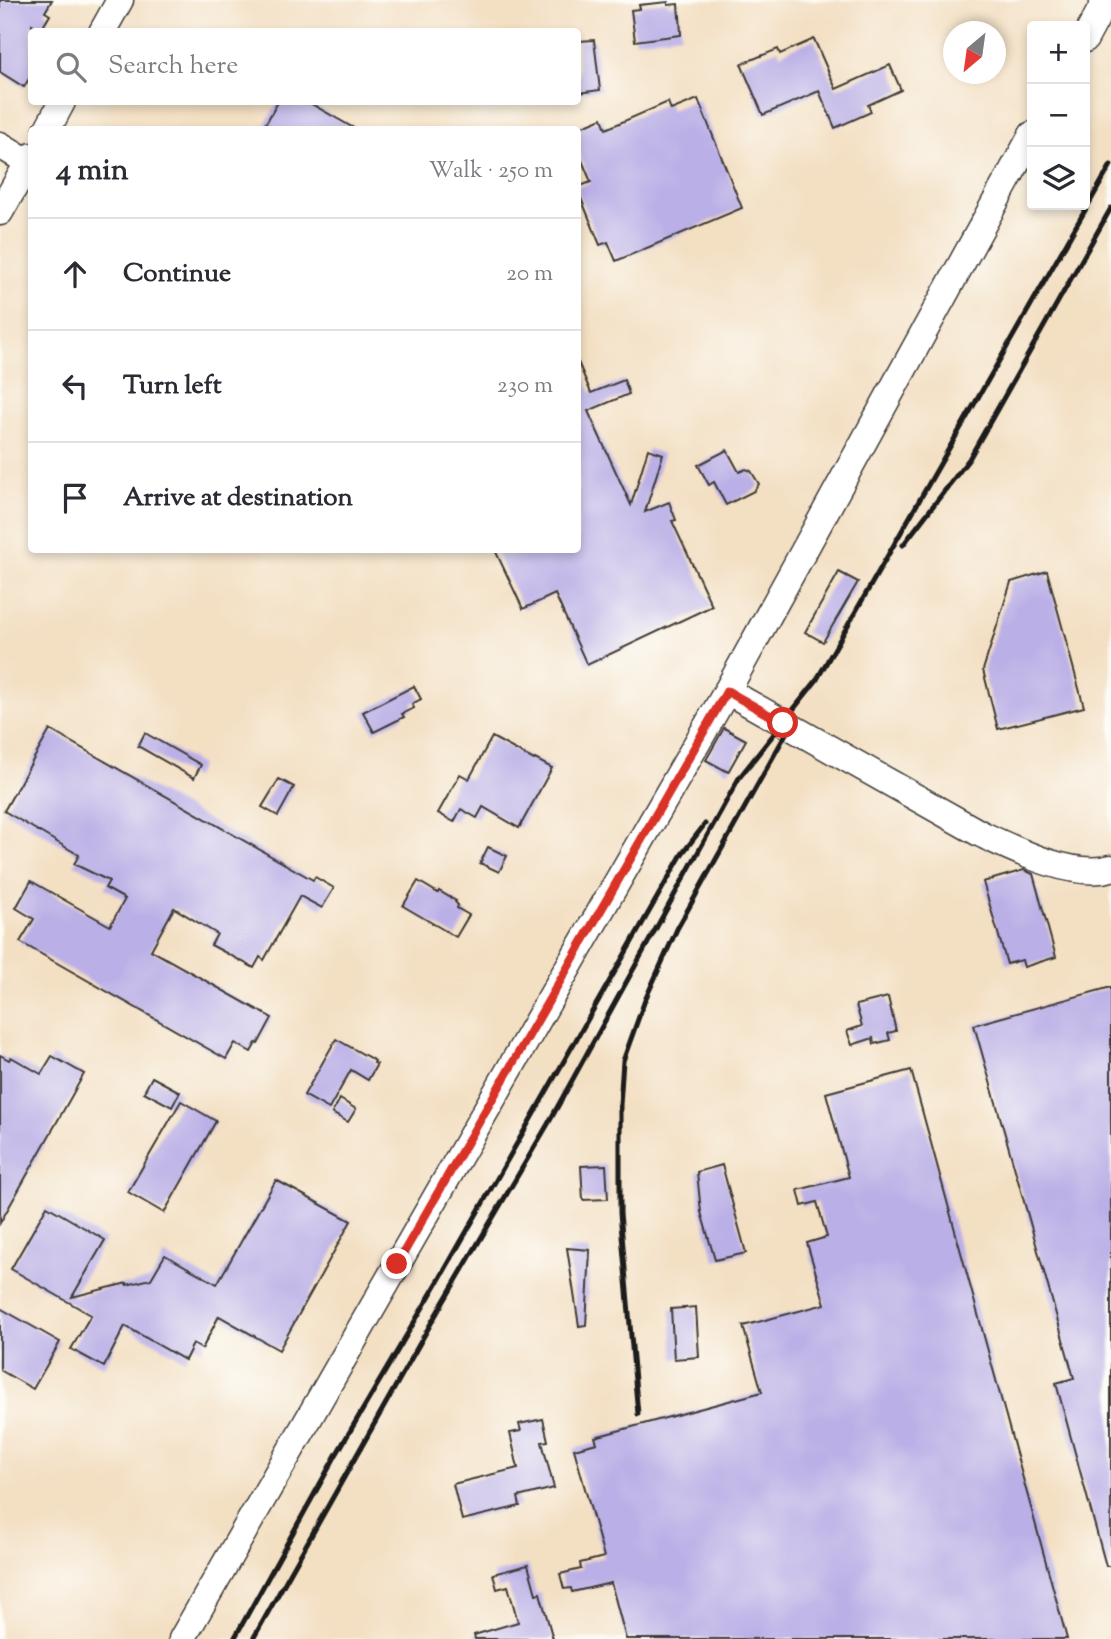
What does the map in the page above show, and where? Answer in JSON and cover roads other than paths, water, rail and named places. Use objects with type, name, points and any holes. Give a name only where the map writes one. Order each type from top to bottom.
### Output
[{"type":"lane","points":[[104,28],[120,0]]},
{"type":"lane","points":[[1090,31],[1107,0]]},
{"type":"lane","points":[[49,126],[60,105]]},
{"type":"lane","points":[[182,1639],[727,691],[1027,144]]},
{"type":"lane","points":[[0,145],[28,158]]},
{"type":"lane","points":[[0,212],[28,163]]},
{"type":"lane","points":[[727,691],[981,834],[1024,854],[1065,867],[1098,872],[1111,868]]},
{"type":"railway","points":[[253,1639],[434,1318],[548,1124],[739,778],[816,681],[1111,165]]},
{"type":"railway","points":[[903,545],[969,459],[1111,208]]},
{"type":"railway","points":[[638,1414],[620,1213],[620,1105],[623,1061],[645,1000],[677,929],[792,723]]},
{"type":"railway","points":[[234,1639],[336,1455],[682,854],[705,824]]}]
